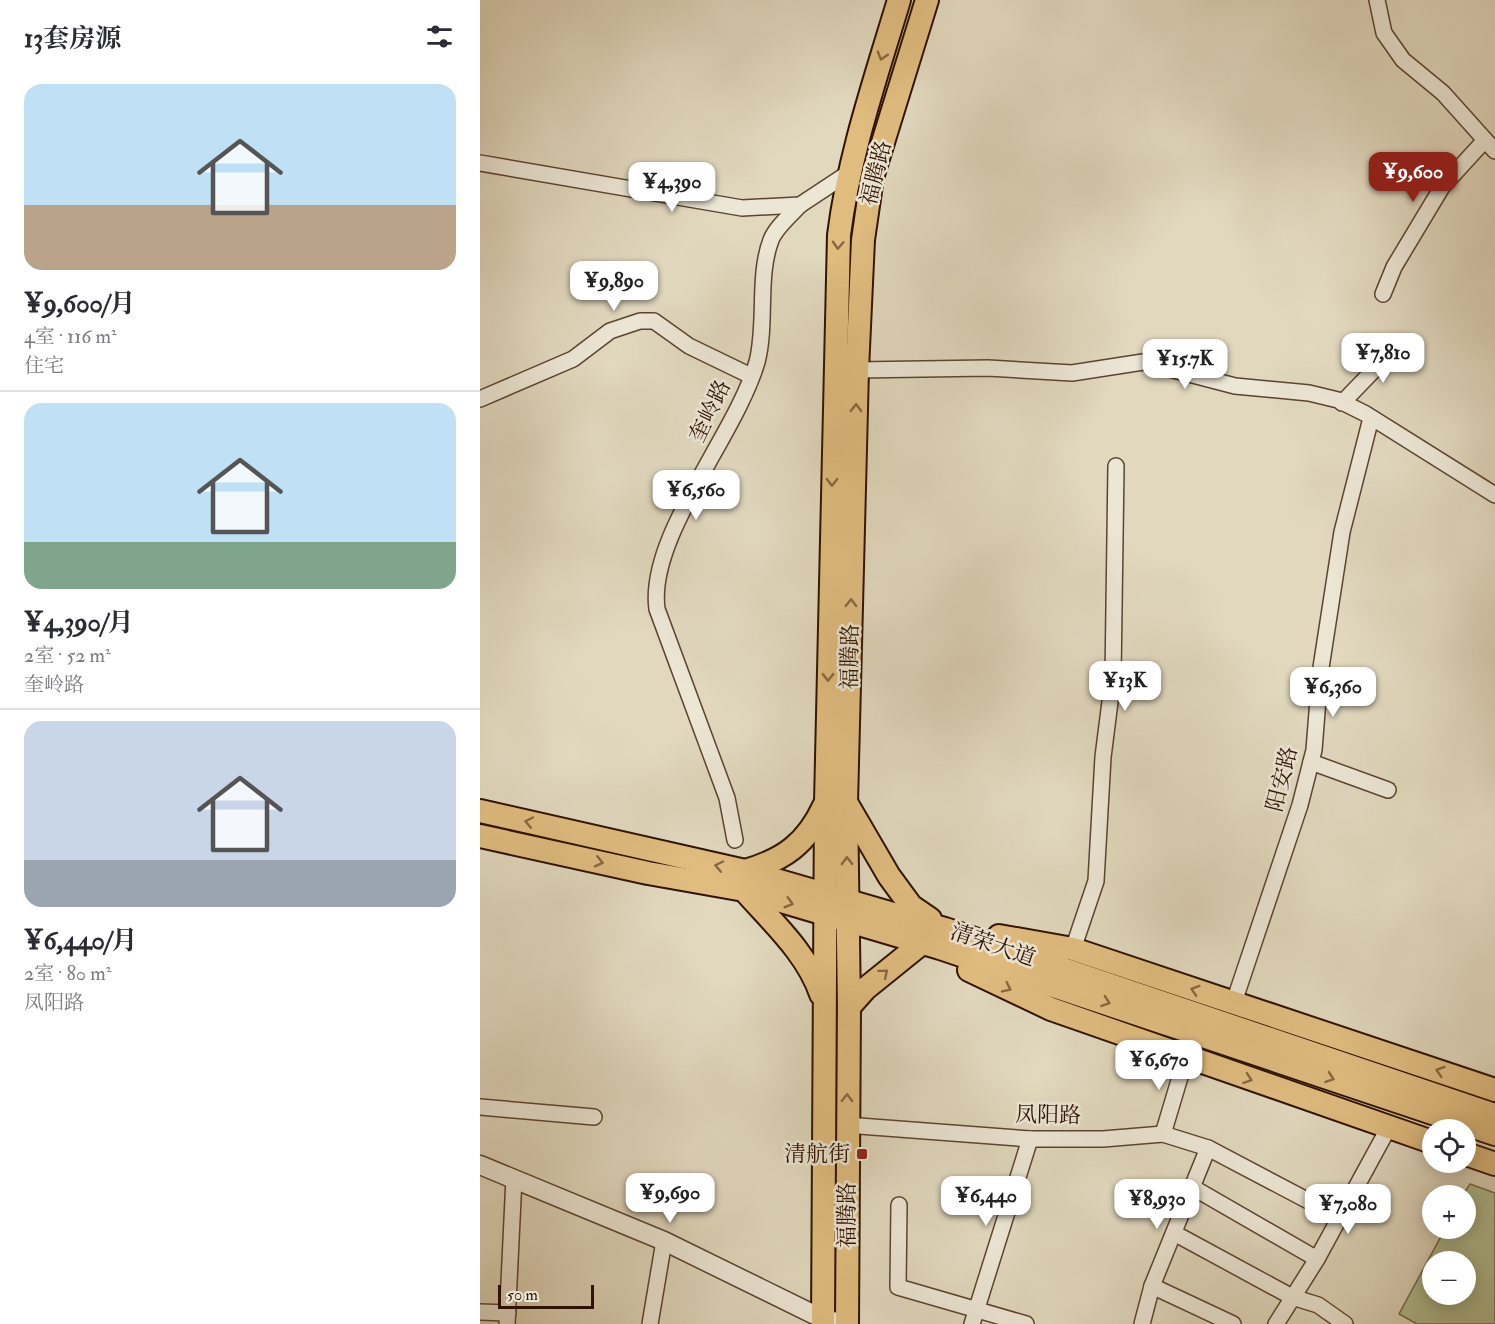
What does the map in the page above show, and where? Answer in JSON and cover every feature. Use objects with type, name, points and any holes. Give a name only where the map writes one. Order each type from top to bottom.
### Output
[{"type":"main road","name":"福腾路","points":[[847,1324],[846,1125],[849,1007],[847,911],[836,802],[837,275],[843,198],[899,0]]},
{"type":"main road","name":"福腾路","points":[[823,1321],[825,904],[836,802],[867,201],[927,0]]},
{"type":"main road","points":[[825,1005],[815,976],[744,881],[766,865],[792,851],[836,802],[951,961],[1051,1009],[1422,1139]]},
{"type":"main road","name":"清荣大道","points":[[480,811],[825,904],[1495,1115]]},
{"type":"main road","name":"清荣大道","points":[[480,836],[648,873],[744,881]]},
{"type":"main road","points":[[849,1007],[865,989],[936,940],[1049,943],[1073,949],[1495,1090]]},
{"type":"main road","name":"清荣大道","points":[[1053,975],[1495,1134]]},
{"type":"main road","points":[[1476,1157],[1495,1164]]},
{"type":"street","points":[[1377,0],[1384,33],[1403,60],[1443,93],[1490,145],[1442,187],[1394,267],[1383,294]]},
{"type":"street","points":[[480,163],[742,208],[800,204],[850,172]]},
{"type":"street","name":"奎岭路","points":[[735,840],[727,798],[657,609],[655,595],[678,520],[738,410],[752,376],[757,361],[764,311],[766,257],[772,238],[800,204]]},
{"type":"street","points":[[480,399],[573,359],[610,331],[640,321],[654,321],[689,346],[752,376]]},
{"type":"street","points":[[1342,403],[1400,343]]},
{"type":"street","points":[[857,370],[988,368],[1072,373],[1143,362],[1235,386],[1309,393],[1342,403],[1371,418],[1495,495]]},
{"type":"street","name":"阳安路","points":[[1233,1002],[1300,805],[1311,762],[1320,674],[1342,532],[1371,418]]},
{"type":"street","points":[[1073,949],[1096,882],[1103,757],[1113,678],[1116,466]]},
{"type":"street","points":[[1311,762],[1388,790]]},
{"type":"street","points":[[1163,1134],[1186,1057]]},
{"type":"street","points":[[480,1107],[594,1117]]},
{"type":"street","name":"凤阳路","points":[[846,1125],[1030,1138],[1103,1139],[1163,1134],[1208,1148],[1338,1217]]},
{"type":"street","points":[[1275,1324],[1317,1258],[1389,1127]]},
{"type":"street","points":[[974,1317],[1030,1138]]},
{"type":"street","points":[[1142,1324],[1152,1287],[1208,1148]]},
{"type":"street","points":[[480,1166],[664,1241],[823,1321],[847,1324]]},
{"type":"street","points":[[480,1312],[507,1318],[514,1178]]},
{"type":"street","points":[[1192,1187],[1317,1258]]},
{"type":"street","points":[[899,1205],[898,1287],[974,1317],[1026,1324]]},
{"type":"street","points":[[1174,1233],[1293,1297],[1318,1305],[1345,1324]]},
{"type":"street","points":[[650,1324],[664,1241]]},
{"type":"street","points":[[1152,1287],[1233,1324]]},
{"type":"green space","points":[[1476,1186],[1495,1193],[1495,1324],[1417,1324],[1399,1314],[1422,1272],[1422,1305],[1476,1305],[1476,1251],[1433,1251],[1440,1239],[1476,1239]]},
{"type":"place","name":"清航街","points":[[862,1154]]}]
